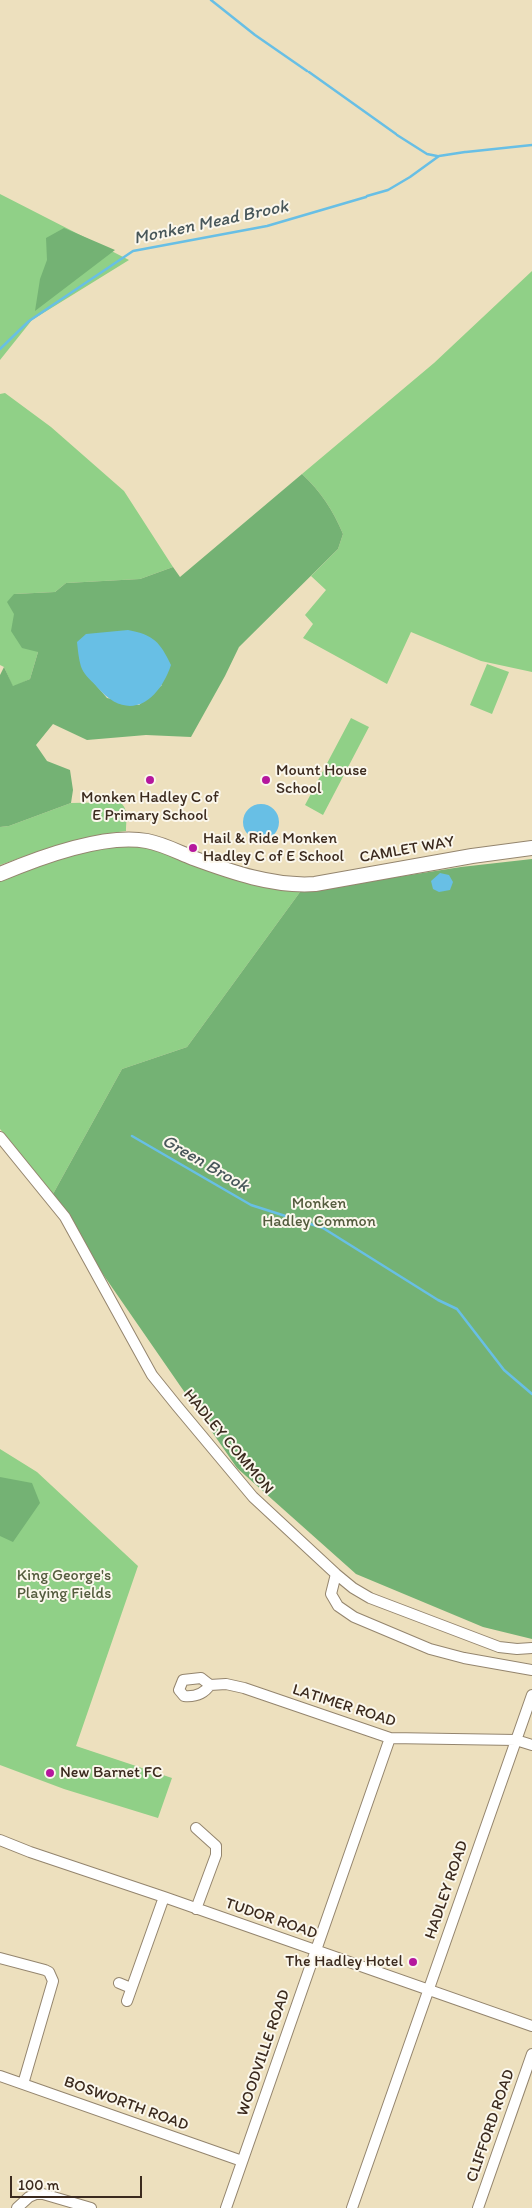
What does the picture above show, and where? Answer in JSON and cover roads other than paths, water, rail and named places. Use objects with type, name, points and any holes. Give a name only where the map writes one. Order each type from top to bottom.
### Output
[{"type":"street","name":"CAMLET WAY","points":[[0,874],[32,860],[76,848],[130,840],[147,841],[219,867],[298,885],[322,883],[472,856],[532,848]]},
{"type":"street","name":"HADLEY COMMON","points":[[0,1138],[65,1217],[152,1375],[248,1492],[336,1574],[353,1588],[370,1598],[409,1611],[481,1641],[508,1649],[532,1648]]},
{"type":"street","points":[[336,1574],[331,1594],[338,1606],[354,1616],[430,1649],[464,1658],[532,1670]]},
{"type":"street","name":"LATIMER ROAD","points":[[210,1685],[226,1684],[244,1688],[390,1738],[516,1740],[532,1745]]},
{"type":"street","name":"HADLEY ROAD","points":[[352,2208],[532,1695]]},
{"type":"street","name":"WOODVILLE ROAD","points":[[226,2208],[390,1738]]},
{"type":"street","points":[[196,1828],[220,1844],[196,1909]]},
{"type":"street","name":"TUDOR ROAD","points":[[0,1840],[532,2026]]},
{"type":"street","points":[[127,2001],[164,1897]]},
{"type":"street","points":[[0,1958],[45,1970],[49,1972],[53,1981],[23,2084]]},
{"type":"street","points":[[119,1983],[131,1988]]},
{"type":"street","name":"CLIFFORD ROAD","points":[[478,2208],[532,2054]]},
{"type":"street","name":"BOSWORTH ROAD","points":[[0,2076],[242,2161]]},
{"type":"street","points":[[17,2208],[36,2194],[91,2208]]},
{"type":"water","points":[[128,630],[144,634],[155,641],[171,665],[158,690],[141,704],[131,706],[120,704],[109,698],[83,672],[77,642],[86,634]]},
{"type":"water","points":[[261,804],[274,809],[279,822],[274,835],[261,840],[248,835],[243,822],[248,809]]},
{"type":"water","points":[[440,873],[449,875],[453,882],[450,890],[439,892],[433,889],[431,881]]},
{"type":"waterway","name":"Monken Mead Brook","points":[[211,0],[255,35],[307,71]]},
{"type":"waterway","name":"Monken Mead Brook","points":[[309,72],[396,134]]},
{"type":"waterway","name":"Monken Mead Brook","points":[[397,135],[427,154],[437,156]]},
{"type":"waterway","name":"Monken Mead Brook","points":[[466,152],[532,145]]},
{"type":"waterway","name":"Monken Mead Brook","points":[[367,196],[388,190],[439,156],[465,152]]},
{"type":"waterway","name":"Monken Mead Brook","points":[[0,349],[29,321],[133,251],[267,226],[366,197]]},
{"type":"waterway","name":"Green Brook","points":[[132,1136],[251,1205],[323,1228],[438,1300],[457,1309],[504,1370],[532,1394]]},
{"type":"place","name":"Monken Hadley C of E Primary School","points":[[150,780]]},
{"type":"place","name":"Mount House School","points":[[266,780]]},
{"type":"place","name":"Hail & Ride Monken Hadley C of E School","points":[[193,848]]},
{"type":"place","name":"New Barnet FC","points":[[50,1773]]},
{"type":"place","name":"The Hadley Hotel","points":[[413,1962]]},
{"type":"park label","name":"Monken Hadley Common","points":[[319,1213]]},
{"type":"park label","name":"King George's Playing Fields","points":[[64,1585]]}]
